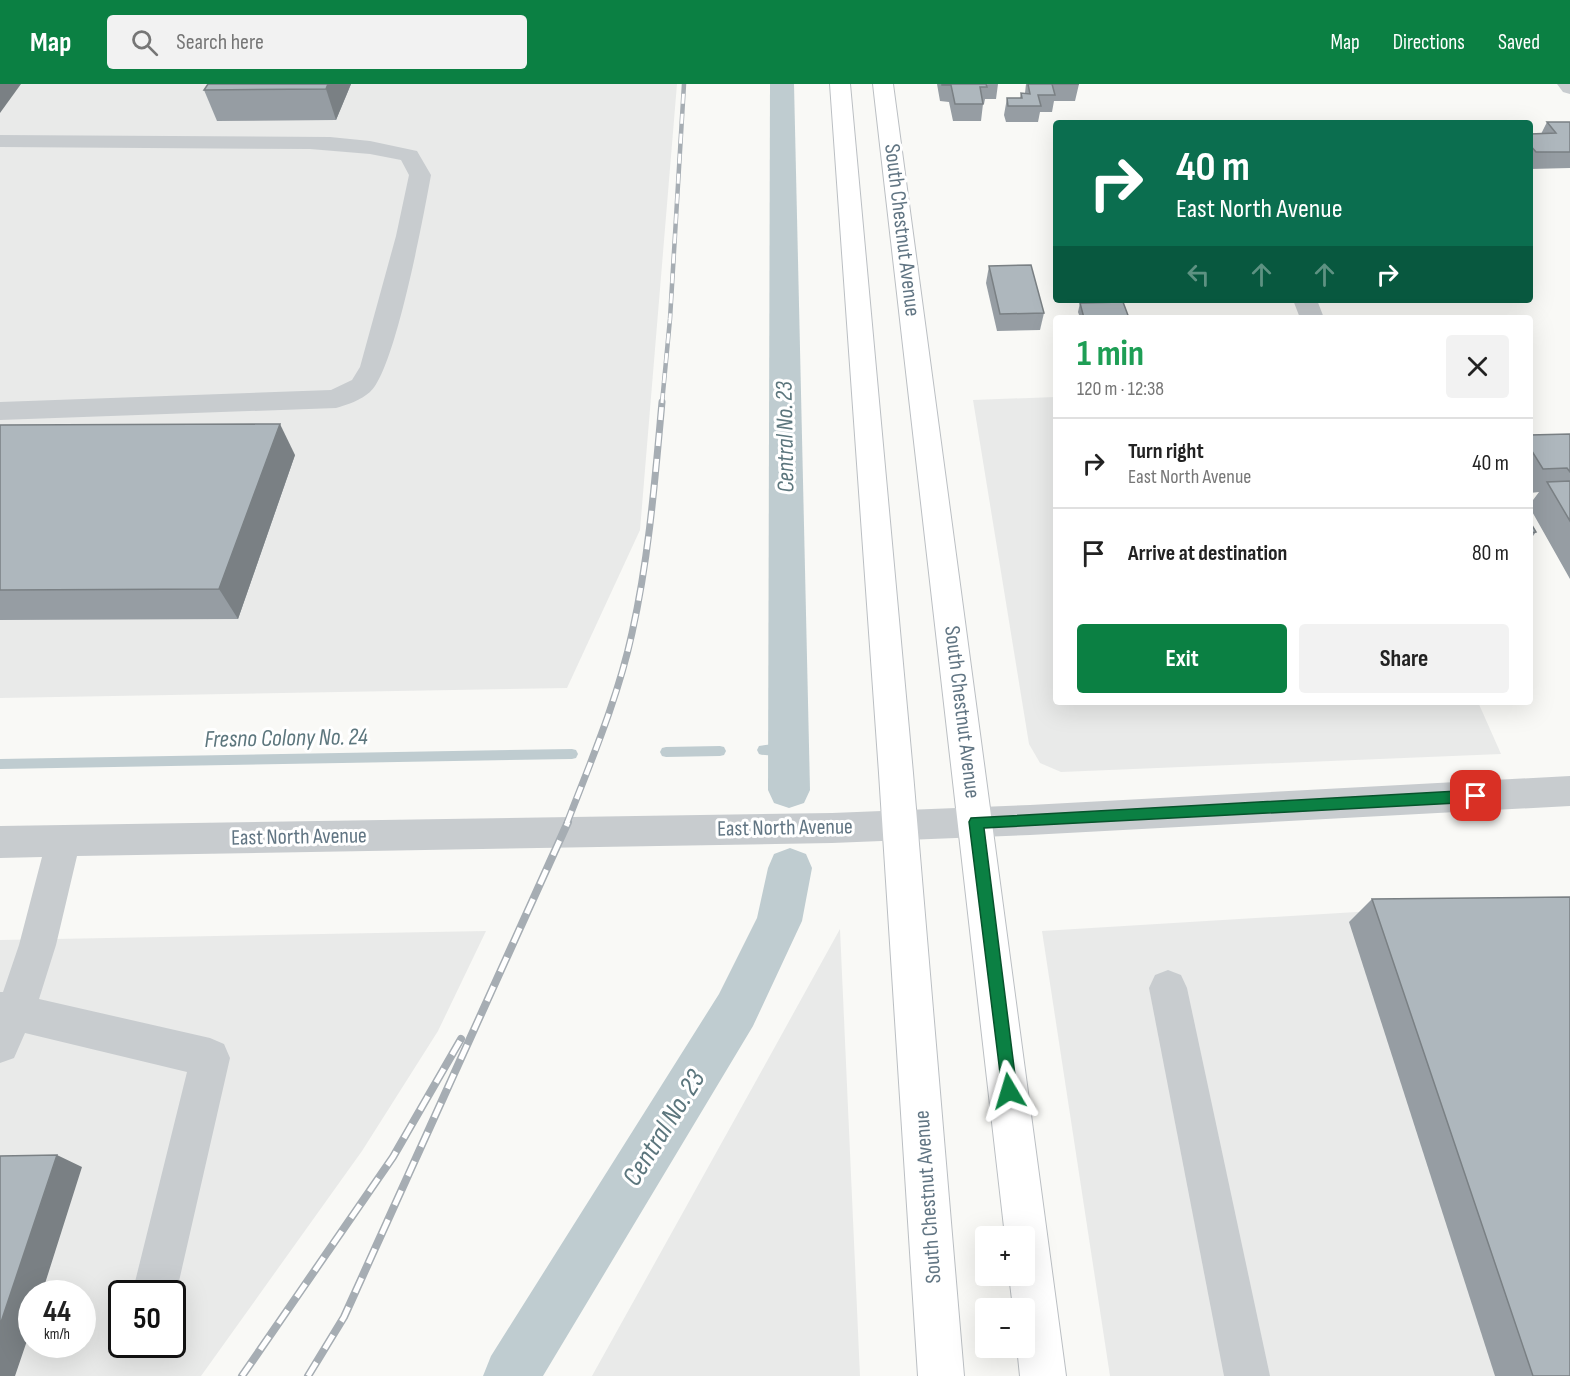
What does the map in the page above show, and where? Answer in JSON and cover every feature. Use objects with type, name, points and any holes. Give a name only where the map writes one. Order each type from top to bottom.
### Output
[{"type":"main road","name":"South Chestnut Avenue","points":[[840,84],[900,825],[941,1376]]},
{"type":"main road","name":"South Chestnut Avenue","points":[[883,84],[1043,1376]]},
{"type":"street","points":[[1567,84],[1570,88]]},
{"type":"street","points":[[0,141],[161,140],[320,143],[372,147],[409,156],[420,175],[408,236],[373,367],[361,386],[336,399],[0,411]]},
{"type":"street","name":"East North Avenue","points":[[0,842],[832,828],[1570,791]]},
{"type":"street","points":[[63,841],[41,934],[5,1022],[210,1058],[156,1280]]},
{"type":"street","points":[[1168,988],[1247,1376]]},
{"type":"shaded area","points":[[0,84],[677,84],[640,530],[567,688],[0,698]]},
{"type":"shaded area","points":[[1053,397],[1053,705],[1479,705],[1501,754],[1061,772],[1040,763],[1029,744],[973,400]]},
{"type":"shaded area","points":[[1570,899],[1570,1376],[1110,1376],[1042,931]]},
{"type":"shaded area","points":[[840,929],[860,1376],[592,1376],[756,1081]]},
{"type":"shaded area","points":[[486,931],[438,1031],[362,1151],[201,1376],[0,1376],[0,940]]},
{"type":"building","points":[[208,84],[328,84],[326,89],[204,90]]},
{"type":"building","points":[[942,84],[986,84],[987,87],[980,87],[983,104],[955,104],[951,85]]},
{"type":"building","points":[[1028,84],[1052,84],[1055,95],[1038,95],[1041,106],[1008,106],[1007,98],[1022,98],[1021,93],[1030,94]]},
{"type":"building","points":[[1547,122],[1570,122],[1570,152],[1536,152],[1533,148],[1533,134],[1556,133]]},
{"type":"building","points":[[1031,265],[1044,313],[1000,314],[989,266]]},
{"type":"building","points":[[1080,303],[1123,303],[1128,315],[1083,315]]},
{"type":"building","points":[[280,424],[219,589],[0,590],[0,425]]},
{"type":"building","points":[[1570,434],[1570,472],[1567,468],[1543,469],[1533,453],[1533,435]]},
{"type":"building","points":[[1570,481],[1570,521],[1547,482]]},
{"type":"building","points":[[1570,897],[1570,1376],[1533,1376],[1372,899]]},
{"type":"building","points":[[57,1155],[0,1325],[0,1156]]},
{"type":"waterway","name":"Central No. 23","points":[[782,84],[789,790]]},
{"type":"waterway","name":"Fresno Colony No. 24","points":[[763,750],[788,747]]},
{"type":"waterway","name":"Fresno Colony No. 24","points":[[666,752],[720,751]]},
{"type":"waterway","name":"Fresno Colony No. 24","points":[[0,764],[572,754]]},
{"type":"waterway","name":"Central No. 23","points":[[511,1376],[736,1010],[779,921],[790,868]]},
{"type":"railway","points":[[662,403],[670,319],[684,84]]},
{"type":"railway","points":[[567,823],[612,705],[632,633],[647,547],[662,402]]},
{"type":"railway","points":[[308,1376],[344,1317],[568,822]]},
{"type":"railway","points":[[242,1376],[393,1157],[461,1039]]},
{"type":"route","points":[[1009,1091],[976,822],[1476,796]]}]
